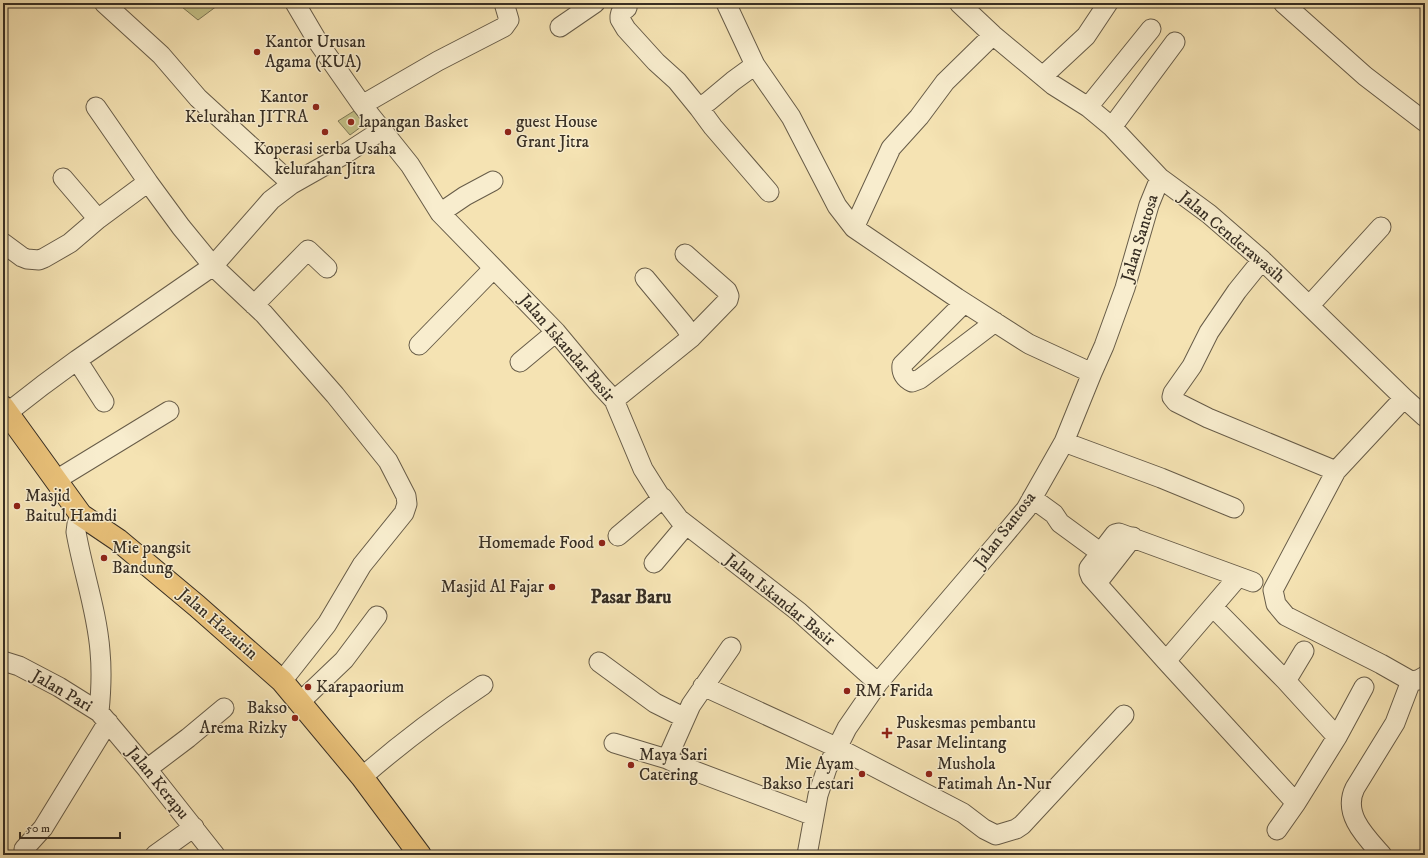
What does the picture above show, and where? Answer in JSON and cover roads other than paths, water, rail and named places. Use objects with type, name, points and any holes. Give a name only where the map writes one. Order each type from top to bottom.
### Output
[{"type":"main road","name":"Jalan Hazairin","points":[[5,410],[81,515],[118,540],[282,681],[362,777],[420,855]]},
{"type":"street","points":[[104,3],[160,55],[198,98],[292,184]]},
{"type":"street","name":"Jalan Iskandar Basir","points":[[295,3],[318,42],[362,105],[410,164],[440,213],[556,332],[614,400],[644,469],[660,496],[679,519],[799,612],[878,683]]},
{"type":"street","points":[[362,105],[438,61],[504,27],[509,20],[504,3]]},
{"type":"street","points":[[560,27],[595,3]]},
{"type":"street","points":[[726,3],[755,65],[790,117],[837,206],[854,228],[964,303],[1029,344],[1092,373]]},
{"type":"street","name":"Jalan Cenderawasih","points":[[959,3],[993,35],[1053,85],[1088,106],[1112,127],[1160,178],[1209,214],[1262,260],[1425,417]]},
{"type":"street","points":[[1043,76],[1086,36],[1108,3]]},
{"type":"street","points":[[1283,3],[1365,76],[1425,122]]},
{"type":"street","points":[[627,8],[621,12],[620,16],[620,19],[626,28],[656,62],[677,81],[713,127],[769,192]]},
{"type":"street","points":[[1088,106],[1151,29]]},
{"type":"street","points":[[854,228],[892,148],[945,82],[993,35]]},
{"type":"street","points":[[1112,127],[1175,42]]},
{"type":"street","points":[[699,108],[709,102],[733,81],[755,65]]},
{"type":"street","points":[[96,107],[181,227],[213,266],[264,314],[335,395],[388,461],[404,489],[407,501],[404,513],[362,565],[328,624],[282,681]]},
{"type":"street","points":[[5,410],[213,266],[271,200],[292,184],[345,154],[382,130]]},
{"type":"street","points":[[63,178],[98,219]]},
{"type":"street","name":"Jalan Santosa","points":[[807,855],[818,795],[827,768],[847,728],[878,683],[995,546],[1029,503],[1064,442],[1104,346],[1125,288],[1149,205],[1160,178]]},
{"type":"street","points":[[440,213],[465,196],[493,181]]},
{"type":"street","points":[[3,244],[22,257],[39,260],[70,243],[98,219],[148,182]]},
{"type":"street","points":[[1310,305],[1381,227]]},
{"type":"street","points":[[254,305],[308,250],[327,268]]},
{"type":"street","points":[[614,400],[684,345],[728,300],[729,296],[727,292],[685,254]]},
{"type":"street","points":[[1262,260],[1237,291],[1209,332],[1192,366],[1173,393],[1172,397],[1176,402],[1208,418],[1336,471]]},
{"type":"street","points":[[419,345],[493,269]]},
{"type":"street","points":[[645,278],[684,325],[692,337]]},
{"type":"street","points":[[964,303],[902,365],[901,369],[906,380],[912,382],[920,379],[995,322]]},
{"type":"street","points":[[520,362],[556,332]]},
{"type":"street","points":[[77,360],[104,402]]},
{"type":"street","points":[[1377,849],[1354,818],[1351,810],[1350,799],[1355,788],[1395,723],[1419,678],[1381,664],[1286,616],[1276,604],[1273,590],[1336,471],[1404,398]]},
{"type":"street","points":[[56,480],[169,411]]},
{"type":"street","points":[[1064,442],[1161,478],[1234,508]]},
{"type":"street","points":[[618,536],[663,498]]},
{"type":"street","points":[[1029,503],[1048,523],[1060,523],[1100,553]]},
{"type":"street","points":[[24,849],[42,828],[103,717],[100,650],[94,610],[76,532],[77,524],[81,515]]},
{"type":"street","points":[[654,563],[686,525]]},
{"type":"street","points":[[1166,661],[1213,607],[1246,580],[1133,537],[1119,533],[1115,534],[1089,568],[1090,575],[1166,661],[1296,803]]},
{"type":"street","points":[[1097,583],[1133,537]]},
{"type":"street","points":[[1213,607],[1286,681],[1337,737]]},
{"type":"street","points":[[300,702],[344,660],[377,616]]},
{"type":"street","points":[[666,759],[691,705],[731,647]]},
{"type":"street","points":[[1286,681],[1304,651]]},
{"type":"street","name":"Jalan Pari","points":[[3,661],[20,666],[46,680],[103,717]]},
{"type":"street","points":[[599,662],[655,703],[685,718]]},
{"type":"street","points":[[362,777],[456,703],[483,685]]},
{"type":"street","points":[[704,686],[838,748],[963,813],[984,829],[996,835],[1016,829],[1022,825],[1124,714]]},
{"type":"street","points":[[1277,830],[1296,803],[1337,737],[1364,687]]},
{"type":"street","points":[[148,769],[224,708]]},
{"type":"street","name":"Jalan Kerapu","points":[[103,717],[148,769],[216,855]]},
{"type":"street","points":[[614,743],[666,759],[814,816]]},
{"type":"street","points":[[155,855],[194,827]]},
{"type":"place","name":"Kantor Urusan Agama (KUA)","points":[[257,52]]},
{"type":"place","name":"Kantor Kelurahan JITRA","points":[[316,107]]},
{"type":"place","name":"lapangan Basket","points":[[351,122]]},
{"type":"place","name":"Koperasi serba Usaha kelurahan Jitra","points":[[325,132]]},
{"type":"place","name":"guest House Grant Jitra","points":[[508,132]]},
{"type":"place","name":"Masjid Baitul Hamdi","points":[[17,506]]},
{"type":"place","name":"Homemade Food","points":[[602,543]]},
{"type":"place","name":"Mie pangsit Bandung","points":[[104,558]]},
{"type":"place","name":"Masjid Al Fajar","points":[[552,587]]},
{"type":"place","name":"Karapaorium","points":[[308,687]]},
{"type":"place","name":"RM. Farida","points":[[847,691]]},
{"type":"place","name":"Bakso Arema Rizky","points":[[295,718]]},
{"type":"place","name":"Puskesmas pembantu Pasar Melintang","points":[[887,733]]},
{"type":"place","name":"Maya Sari Catering","points":[[631,765]]},
{"type":"place","name":"Mie Ayam Bakso Lestari","points":[[862,774]]},
{"type":"place","name":"Mushola Fatimah An-Nur","points":[[929,774]]},
{"type":"district","name":"Pasar Baru","points":[[631,597]]}]
